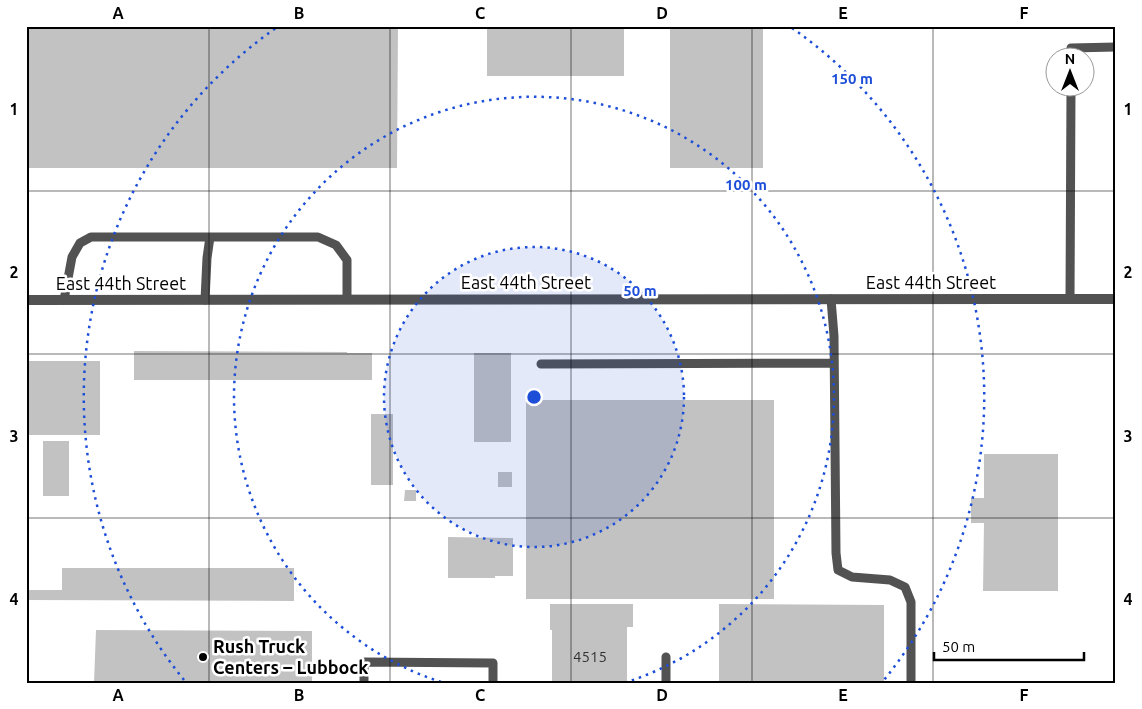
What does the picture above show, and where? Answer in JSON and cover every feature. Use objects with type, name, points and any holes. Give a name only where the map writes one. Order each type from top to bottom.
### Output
[{"type":"street","name":"East 44th Street","points":[[26,300],[1116,299]]},
{"type":"lane","points":[[1071,48],[1116,47]]},
{"type":"lane","points":[[1070,299],[1071,98]]},
{"type":"lane","points":[[64,300],[72,256],[80,243],[91,237],[318,236],[336,244],[347,260],[347,299]]},
{"type":"lane","points":[[205,300],[210,237]]},
{"type":"lane","points":[[831,299],[834,336],[836,553],[838,570],[852,577],[890,580],[905,587],[911,602],[911,683]]},
{"type":"lane","points":[[541,364],[834,363]]},
{"type":"lane","points":[[666,657],[666,683]]},
{"type":"lane","points":[[364,683],[364,662],[493,663],[493,683]]},
{"type":"building","points":[[26,26],[398,26],[397,168],[26,168]]},
{"type":"building","points":[[487,26],[624,26],[624,76],[487,76]]},
{"type":"building","points":[[670,26],[763,26],[763,168],[670,168]]},
{"type":"building","points":[[134,351],[372,353],[372,380],[134,380]]},
{"type":"building","points":[[474,353],[511,353],[511,442],[474,442]]},
{"type":"building","points":[[26,361],[100,361],[100,435],[26,435]]},
{"type":"building","points":[[526,400],[774,400],[774,599],[526,599]]},
{"type":"building","points":[[371,414],[393,414],[393,485],[371,485]]},
{"type":"building","points":[[43,441],[69,441],[69,496],[43,496]]},
{"type":"building","points":[[984,454],[1058,454],[1058,591],[983,591],[984,523],[971,523],[971,498],[984,498]]},
{"type":"building","points":[[498,472],[512,472],[512,487],[498,487]]},
{"type":"building","points":[[405,490],[416,490],[416,501],[404,501]]},
{"type":"building","points":[[448,537],[513,538],[513,576],[448,578]]},
{"type":"building","points":[[62,568],[294,568],[294,601],[26,600],[26,590],[62,590]]},
{"type":"building","points":[[550,604],[633,604],[633,627],[627,627],[627,683],[552,683]]},
{"type":"building","points":[[719,604],[884,605],[884,683],[719,683]]},
{"type":"building","name":"Rush Truck Centers – Lubbock","points":[[96,630],[312,631],[312,683],[94,683]]},
{"type":"place","name":"Rush Truck Centers – Lubbock","points":[[203,657]]}]
